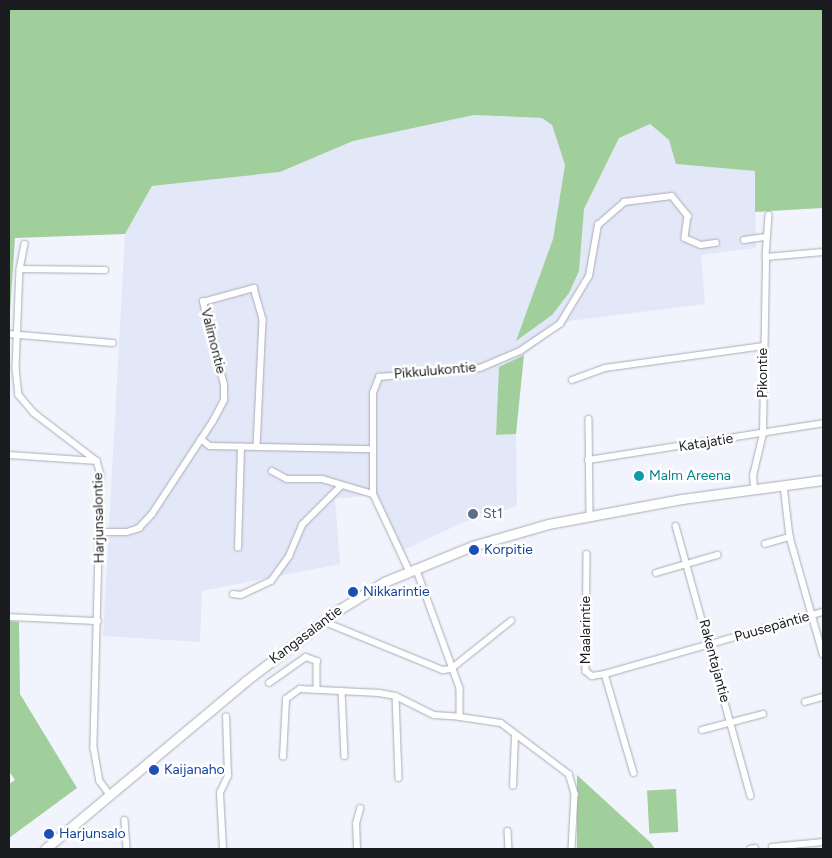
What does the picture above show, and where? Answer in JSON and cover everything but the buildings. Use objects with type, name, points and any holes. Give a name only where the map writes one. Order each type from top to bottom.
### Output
[{"type":"main road","name":"Kangasalantie","points":[[45,849],[316,626],[356,599],[412,570],[499,537],[590,516],[754,489],[823,480]]},
{"type":"street","name":"Pikkulukontie","points":[[412,570],[373,494],[373,393],[379,377],[480,368],[520,351],[560,324],[589,276],[598,225],[624,202],[672,196],[688,216],[685,238],[701,245],[716,243]]},
{"type":"street","name":"Pikontie","points":[[754,489],[753,476],[763,434],[763,346],[768,215]]},
{"type":"street","points":[[744,240],[766,237]]},
{"type":"street","name":"Harjunsalontie","points":[[25,244],[20,268],[16,368],[19,395],[34,413],[97,461],[102,474],[94,748],[100,781],[111,796]]},
{"type":"street","points":[[766,257],[823,252]]},
{"type":"street","points":[[20,268],[105,270]]},
{"type":"street","name":"Valimontie","points":[[101,532],[126,532],[139,528],[152,514],[201,440],[224,400],[224,385],[203,302],[254,288],[263,320],[257,447]]},
{"type":"street","points":[[9,334],[18,333],[113,343]]},
{"type":"street","points":[[572,380],[605,368],[763,346]]},
{"type":"street","points":[[589,419],[590,516]]},
{"type":"street","name":"Katajatie","points":[[588,460],[763,434],[823,423]]},
{"type":"street","points":[[201,440],[210,446],[373,449]]},
{"type":"street","points":[[238,548],[241,447]]},
{"type":"street","points":[[9,455],[97,461]]},
{"type":"street","points":[[272,471],[287,479],[322,479],[373,494]]},
{"type":"street","points":[[233,594],[241,595],[271,581],[290,556],[302,525],[341,486]]},
{"type":"street","points":[[784,486],[790,537],[823,654]]},
{"type":"street","name":"Rakentajantie","points":[[676,526],[752,796]]},
{"type":"street","points":[[765,544],[790,537]]},
{"type":"street","name":"Maalarintie","points":[[586,554],[586,671],[592,676],[606,674],[634,773]]},
{"type":"street","points":[[656,573],[717,556]]},
{"type":"street","points":[[412,570],[441,631],[451,669],[460,688],[460,717]]},
{"type":"street","name":"Puusepäntie","points":[[606,674],[823,612]]},
{"type":"street","points":[[9,617],[98,621]]},
{"type":"street","points":[[330,624],[439,668],[451,669],[511,621]]},
{"type":"street","points":[[269,682],[306,657],[317,661],[316,689]]},
{"type":"street","points":[[283,757],[286,699],[300,689],[396,696],[434,715],[501,724],[569,774],[575,794],[572,849]]},
{"type":"street","points":[[342,691],[345,756]]},
{"type":"street","points":[[396,696],[399,778]]},
{"type":"street","points":[[805,702],[823,697]]},
{"type":"street","points":[[702,730],[763,714]]},
{"type":"street","points":[[224,849],[220,793],[228,776],[226,717]]},
{"type":"street","points":[[513,786],[515,736]]},
{"type":"street","points":[[357,849],[356,824],[360,809]]},
{"type":"street","points":[[125,820],[127,849]]},
{"type":"street","points":[[508,831],[509,849]]},
{"type":"street","points":[[772,847],[796,847],[823,842]]},
{"type":"shaded area","points":[[474,115],[542,118],[552,125],[565,165],[553,239],[517,341],[579,271],[583,209],[619,137],[650,124],[669,140],[677,164],[755,171],[756,248],[701,255],[705,304],[569,321],[524,355],[499,367],[496,435],[516,434],[517,506],[462,523],[397,553],[373,495],[335,499],[340,564],[202,591],[200,642],[103,636],[125,234],[152,186],[280,172],[353,141]]},
{"type":"green space","points":[[9,9],[823,9],[823,208],[755,212],[755,171],[676,164],[669,140],[650,124],[619,138],[584,209],[579,271],[569,293],[552,315],[516,341],[553,239],[565,165],[552,125],[542,118],[474,115],[353,141],[280,172],[152,186],[125,234],[15,238],[9,327]]},
{"type":"green space","points":[[524,355],[516,434],[496,435],[499,367]]},
{"type":"green space","points":[[9,621],[19,622],[20,694],[77,788],[9,838],[9,784],[15,780],[9,771]]},
{"type":"green space","points":[[577,775],[651,843],[655,849],[577,849]]},
{"type":"green space","points":[[676,789],[678,832],[649,833],[647,791]]},
{"type":"place","name":"Malm Areena","points":[[639,476]]},
{"type":"place","name":"St1","points":[[473,514]]},
{"type":"place","name":"Korpitie","points":[[474,550]]},
{"type":"place","name":"Nikkarintie","points":[[353,592]]},
{"type":"place","name":"Kaijanaho","points":[[154,770]]},
{"type":"place","name":"Harjunsalo","points":[[49,834]]}]
